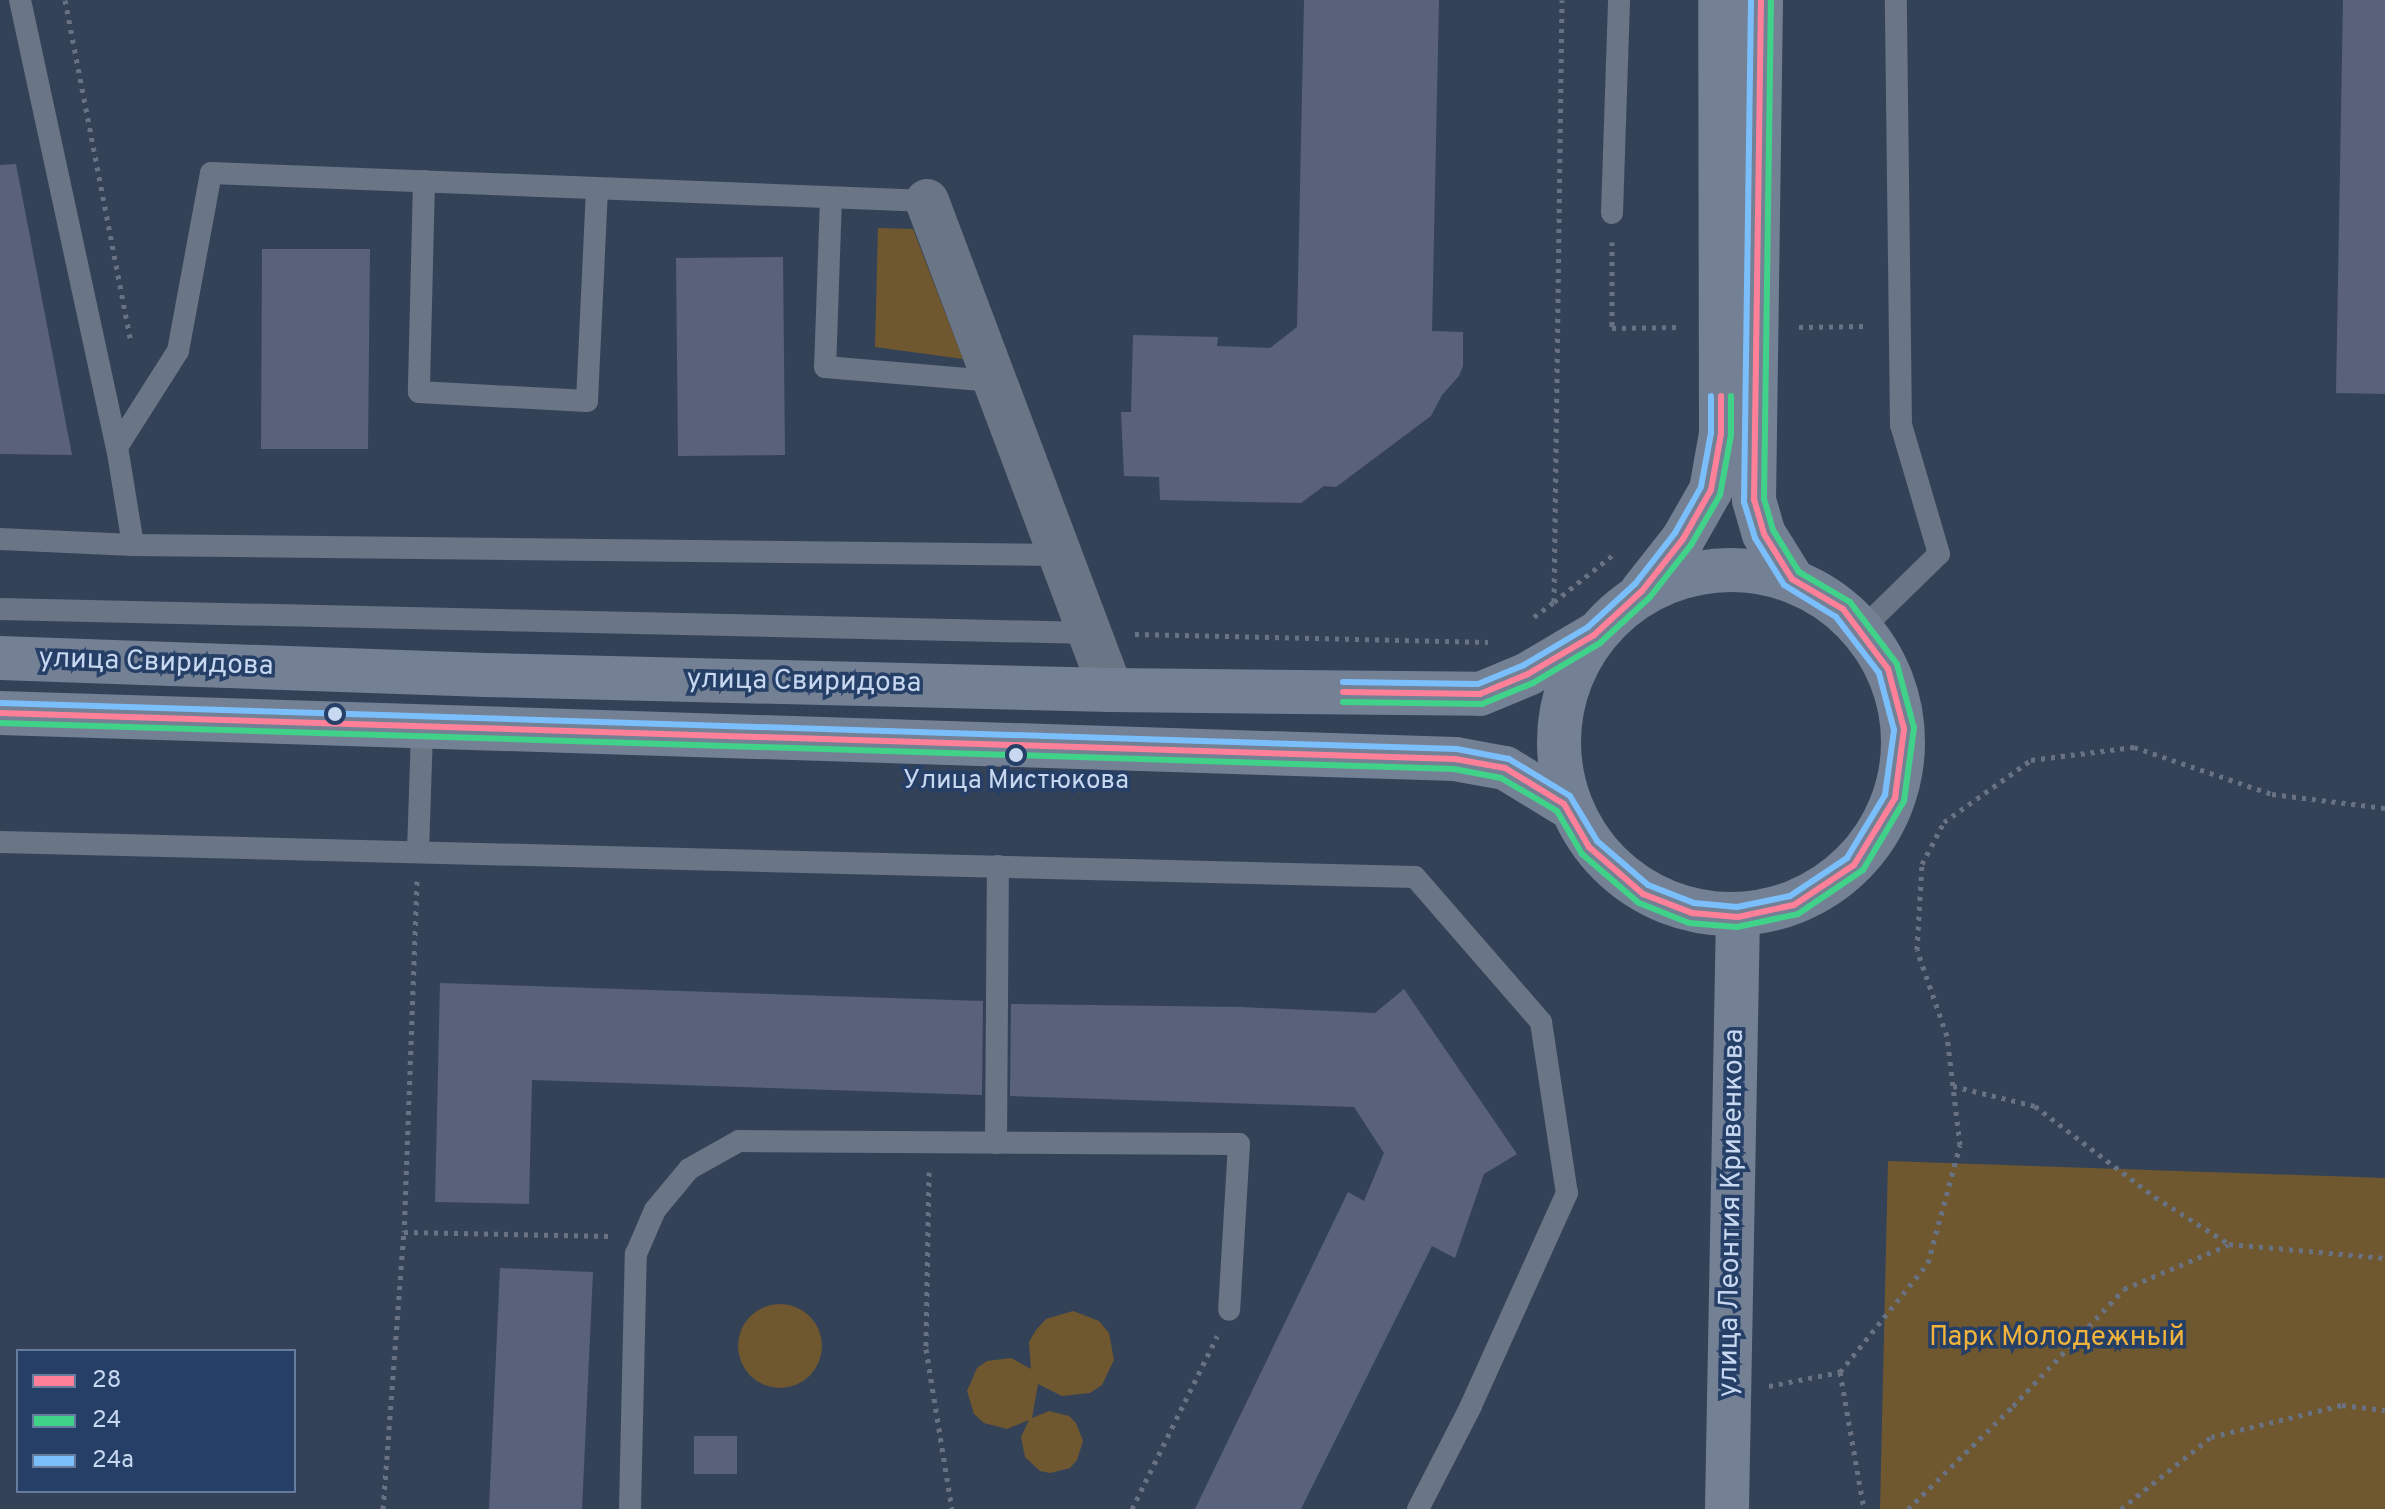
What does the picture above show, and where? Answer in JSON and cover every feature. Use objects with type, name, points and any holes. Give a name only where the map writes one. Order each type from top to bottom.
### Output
[{"type":"street","points":[[1642,591],[1695,571],[1743,565],[1792,579],[1843,609],[1888,669],[1904,729],[1895,798],[1854,865],[1794,905],[1738,917],[1692,913],[1643,894],[1589,847],[1564,804],[1564,707],[1594,635],[1642,591],[1683,539],[1711,490],[1721,434],[1720,0]]},
{"type":"street","points":[[1761,0],[1754,500],[1764,534],[1792,579]]},
{"type":"street","points":[[927,201],[1111,690]]},
{"type":"street","name":"улица Свиридова","points":[[0,658],[486,675],[1111,690],[1480,694],[1528,674],[1594,635]]},
{"type":"street","name":"улица Свиридова","points":[[0,713],[422,729],[1455,759],[1505,768],[1564,804]]},
{"type":"street","name":"улица Леонтия Кривенкова","points":[[1727,1509],[1738,917]]},
{"type":"lane","points":[[20,0],[117,447],[133,545]]},
{"type":"lane","points":[[1612,213],[1619,0]]},
{"type":"lane","points":[[1860,631],[1939,554],[1901,425],[1896,0]]},
{"type":"lane","points":[[117,447],[178,351],[211,173],[927,201]]},
{"type":"lane","points":[[424,181],[419,392],[587,401],[597,188]]},
{"type":"lane","points":[[831,198],[825,367],[993,381]]},
{"type":"lane","points":[[0,539],[133,545],[1058,555]]},
{"type":"lane","points":[[0,609],[1088,633]]},
{"type":"lane","points":[[418,852],[422,729]]},
{"type":"lane","points":[[0,842],[1415,877],[1541,1022],[1567,1193],[1471,1406],[1418,1509]]},
{"type":"lane","points":[[996,1143],[998,866]]},
{"type":"lane","points":[[630,1509],[636,1254],[655,1210],[689,1169],[739,1141],[1239,1144],[1229,1310]]},
{"type":"path","points":[[65,0],[131,344]]},
{"type":"path","points":[[1554,602],[1562,0]]},
{"type":"path","points":[[1612,213],[1612,328],[1679,327],[1680,342]]},
{"type":"path","points":[[1522,626],[1620,549]]},
{"type":"path","points":[[1088,633],[1500,642]]},
{"type":"path","points":[[1728,1387],[1785,1386],[1840,1372],[1928,1263],[1960,1145],[1947,1036],[1917,950],[1922,864],[1944,822],[2031,760],[2134,747],[2272,794],[2385,808]]},
{"type":"path","points":[[383,1509],[404,1232],[418,852]]},
{"type":"path","points":[[1953,1086],[2035,1106],[2155,1197],[2229,1244],[2385,1258]]},
{"type":"path","points":[[929,1143],[926,1349],[952,1509]]},
{"type":"path","points":[[404,1232],[644,1236]]},
{"type":"path","points":[[1908,1509],[2013,1406],[2124,1289],[2229,1244]]},
{"type":"path","points":[[1132,1509],[1229,1310]]},
{"type":"path","points":[[1840,1372],[1864,1509]]},
{"type":"path","points":[[2121,1509],[2211,1437],[2342,1405],[2385,1410]]},
{"type":"green space","points":[[878,228],[913,229],[963,359],[875,347]]},
{"type":"green space","name":"Парк Молодежный","points":[[1888,1161],[2385,1178],[2385,1509],[1880,1509]]},
{"type":"green space","points":[[780,1304],[796,1307],[810,1316],[819,1330],[822,1346],[819,1362],[810,1376],[796,1385],[780,1388],[764,1385],[750,1376],[741,1362],[738,1346],[741,1330],[750,1316],[764,1307]]},
{"type":"green space","points":[[1073,1311],[1099,1321],[1109,1333],[1114,1360],[1102,1385],[1090,1393],[1062,1396],[1038,1384],[1032,1418],[1049,1411],[1069,1416],[1076,1423],[1083,1441],[1077,1460],[1070,1468],[1050,1473],[1040,1471],[1025,1457],[1021,1437],[1029,1420],[1007,1429],[984,1423],[974,1414],[967,1391],[977,1368],[987,1361],[1011,1358],[1031,1369],[1029,1342],[1036,1330],[1046,1319]]},
{"type":"building","points":[[1304,0],[1439,0],[1432,331],[1463,332],[1463,366],[1431,416],[1336,487],[1324,486],[1301,503],[1160,500],[1159,477],[1124,476],[1121,412],[1131,412],[1133,335],[1218,337],[1217,346],[1270,348],[1297,327]]},
{"type":"building","points":[[2343,0],[2385,0],[2385,394],[2336,393]]},
{"type":"building","points":[[16,164],[72,455],[0,454],[0,165]]},
{"type":"building","points":[[262,249],[370,249],[368,449],[261,449]]},
{"type":"building","points":[[783,257],[785,455],[678,456],[676,258]]},
{"type":"building","points":[[440,983],[983,1001],[982,1095],[532,1080],[529,1204],[435,1202]]},
{"type":"building","points":[[1404,989],[1517,1154],[1484,1174],[1455,1258],[1432,1246],[1301,1509],[1195,1509],[1348,1192],[1364,1201],[1384,1153],[1354,1107],[1010,1096],[1011,1004],[1241,1007],[1375,1013]]},
{"type":"building","points":[[500,1268],[593,1272],[582,1509],[489,1509]]},
{"type":"building","points":[[694,1436],[737,1436],[737,1474],[694,1474]]},
{"type":"transit line","name":"24a","points":[[0,703],[1457,749],[1509,759],[1570,796],[1597,841],[1648,885],[1694,903],[1737,907],[1790,896],[1847,858],[1885,795],[1894,730],[1879,673],[1836,617],[1784,585],[1755,538],[1744,502],[1751,0]]},
{"type":"transit line","name":"28","points":[[0,713],[1455,759],[1505,768],[1564,804],[1589,847],[1643,894],[1692,913],[1738,917],[1794,905],[1854,865],[1895,798],[1904,729],[1888,669],[1843,609],[1792,579],[1764,534],[1754,500],[1761,0]]},
{"type":"transit line","name":"24","points":[[0,723],[1454,769],[1501,778],[1557,811],[1582,854],[1639,903],[1689,923],[1737,927],[1798,914],[1863,870],[1904,801],[1914,728],[1897,664],[1850,602],[1799,572],[1773,530],[1764,499],[1771,0]]},
{"type":"transit line","name":"24a","points":[[1343,682],[1478,684],[1524,665],[1588,627],[1635,584],[1675,533],[1701,487],[1711,433],[1711,396]]},
{"type":"transit line","name":"28","points":[[1343,692],[1480,694],[1528,674],[1594,635],[1642,591],[1683,539],[1711,490],[1721,434],[1721,396]]},
{"type":"transit line","name":"24","points":[[1343,702],[1482,704],[1533,683],[1600,643],[1650,597],[1691,545],[1720,495],[1731,435],[1731,396]]},
{"type":"place","name":"Улица Мистюкова","points":[[1016,755]]}]
